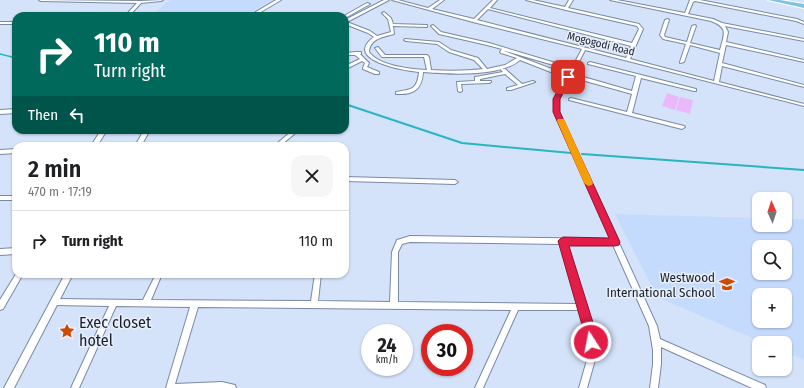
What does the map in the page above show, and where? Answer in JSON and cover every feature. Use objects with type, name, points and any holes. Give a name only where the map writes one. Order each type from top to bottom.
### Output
[{"type":"main road","points":[[771,0],[804,5]]},
{"type":"main road","points":[[783,0],[804,5]]},
{"type":"street","points":[[42,0],[140,2],[161,0]]},
{"type":"street","points":[[258,12],[279,0]]},
{"type":"street","points":[[349,17],[387,0]]},
{"type":"street","name":"Mogogodi Road","points":[[394,0],[804,105]]},
{"type":"street","points":[[430,9],[442,0]]},
{"type":"street","points":[[474,21],[495,0]]},
{"type":"street","points":[[528,0],[638,25],[641,28],[627,60]]},
{"type":"street","points":[[566,9],[571,0]]},
{"type":"street","points":[[612,0],[686,15],[721,24],[804,40]]},
{"type":"street","points":[[636,5],[638,0]]},
{"type":"street","points":[[686,15],[691,1],[694,0],[797,20],[804,23]]},
{"type":"street","points":[[130,12],[140,2]]},
{"type":"street","points":[[349,16],[368,4]]},
{"type":"street","points":[[487,8],[634,44]]},
{"type":"street","points":[[384,13],[390,19],[393,33],[376,38],[369,44],[367,49],[368,53],[377,61],[389,66],[421,71],[460,72],[486,70],[507,66],[520,58]]},
{"type":"street","points":[[667,20],[662,37],[667,40],[722,52]]},
{"type":"street","points":[[0,23],[12,23]]},
{"type":"street","points":[[349,24],[369,32],[376,38]]},
{"type":"street","points":[[716,83],[726,32],[724,26],[721,24]]},
{"type":"street","points":[[392,25],[426,26]]},
{"type":"street","points":[[433,26],[440,33],[504,49],[557,65]]},
{"type":"street","points":[[682,62],[694,26]]},
{"type":"street","points":[[406,40],[438,43],[450,51],[476,59],[486,70]]},
{"type":"street","points":[[724,42],[804,61]]},
{"type":"street","points":[[377,48],[384,56],[425,56],[427,57],[429,71]]},
{"type":"street","points":[[504,49],[502,52],[569,76],[634,93]]},
{"type":"street","points":[[584,49],[557,99],[557,112],[654,326],[658,342],[659,357],[654,388]]},
{"type":"street","points":[[349,54],[368,53]]},
{"type":"street","points":[[356,54],[367,63],[365,68],[377,73]]},
{"type":"street","points":[[349,66],[363,59]]},
{"type":"street","points":[[590,63],[694,90]]},
{"type":"street","points":[[720,64],[804,86]]},
{"type":"street","points":[[501,67],[505,73],[521,85]]},
{"type":"street","points":[[398,93],[412,91],[418,88],[421,82],[421,71]]},
{"type":"street","points":[[478,82],[477,78],[505,73]]},
{"type":"street","points":[[629,113],[639,75]]},
{"type":"street","points":[[460,91],[459,84],[489,82]]},
{"type":"street","points":[[509,89],[533,82]]},
{"type":"street","points":[[571,99],[682,127]]},
{"type":"street","points":[[0,112],[12,111]]},
{"type":"street","points":[[282,142],[291,134]]},
{"type":"street","points":[[0,152],[12,151]]},
{"type":"street","points":[[349,179],[455,182]]},
{"type":"street","points":[[0,198],[12,198]]},
{"type":"street","points":[[394,305],[395,252],[399,242],[410,239],[615,242]]},
{"type":"street","points":[[563,241],[590,332],[593,353],[583,388]]},
{"type":"street","points":[[0,252],[12,251]]},
{"type":"street","points":[[0,307],[18,278]]},
{"type":"street","points":[[9,388],[67,278]]},
{"type":"street","points":[[146,302],[157,278]]},
{"type":"street","points":[[314,304],[317,278]]},
{"type":"street","points":[[55,302],[583,307]]},
{"type":"street","points":[[75,388],[114,302]]},
{"type":"street","points":[[195,303],[170,388],[222,386],[232,388]]},
{"type":"street","points":[[479,388],[516,306]]},
{"type":"street","points":[[658,342],[762,388]]},
{"type":"shaded area","points":[[171,0],[272,0],[251,12],[157,12],[165,3]]},
{"type":"shaded area","points":[[667,93],[679,97],[675,110],[662,106]]},
{"type":"shaded area","points":[[680,97],[693,100],[690,114],[676,110]]},
{"type":"shaded area","name":"Westwood International School","points":[[615,214],[752,218],[752,232],[792,232],[792,219],[804,219],[804,360],[792,355],[792,336],[752,336],[752,338],[657,297]]},
{"type":"waterway","points":[[0,54],[12,57]]},
{"type":"waterway","points":[[349,105],[462,143],[571,153]]},
{"type":"waterway","points":[[582,154],[804,170]]},
{"type":"slow traffic","points":[[561,121],[588,183]]},
{"type":"place","name":"Westwood International School","points":[[727,284]]},
{"type":"place","name":"Exec closet hotel","points":[[67,331]]},
{"type":"route","points":[[568,77],[557,99],[557,112],[615,242],[563,241],[590,332],[591,342]]}]
